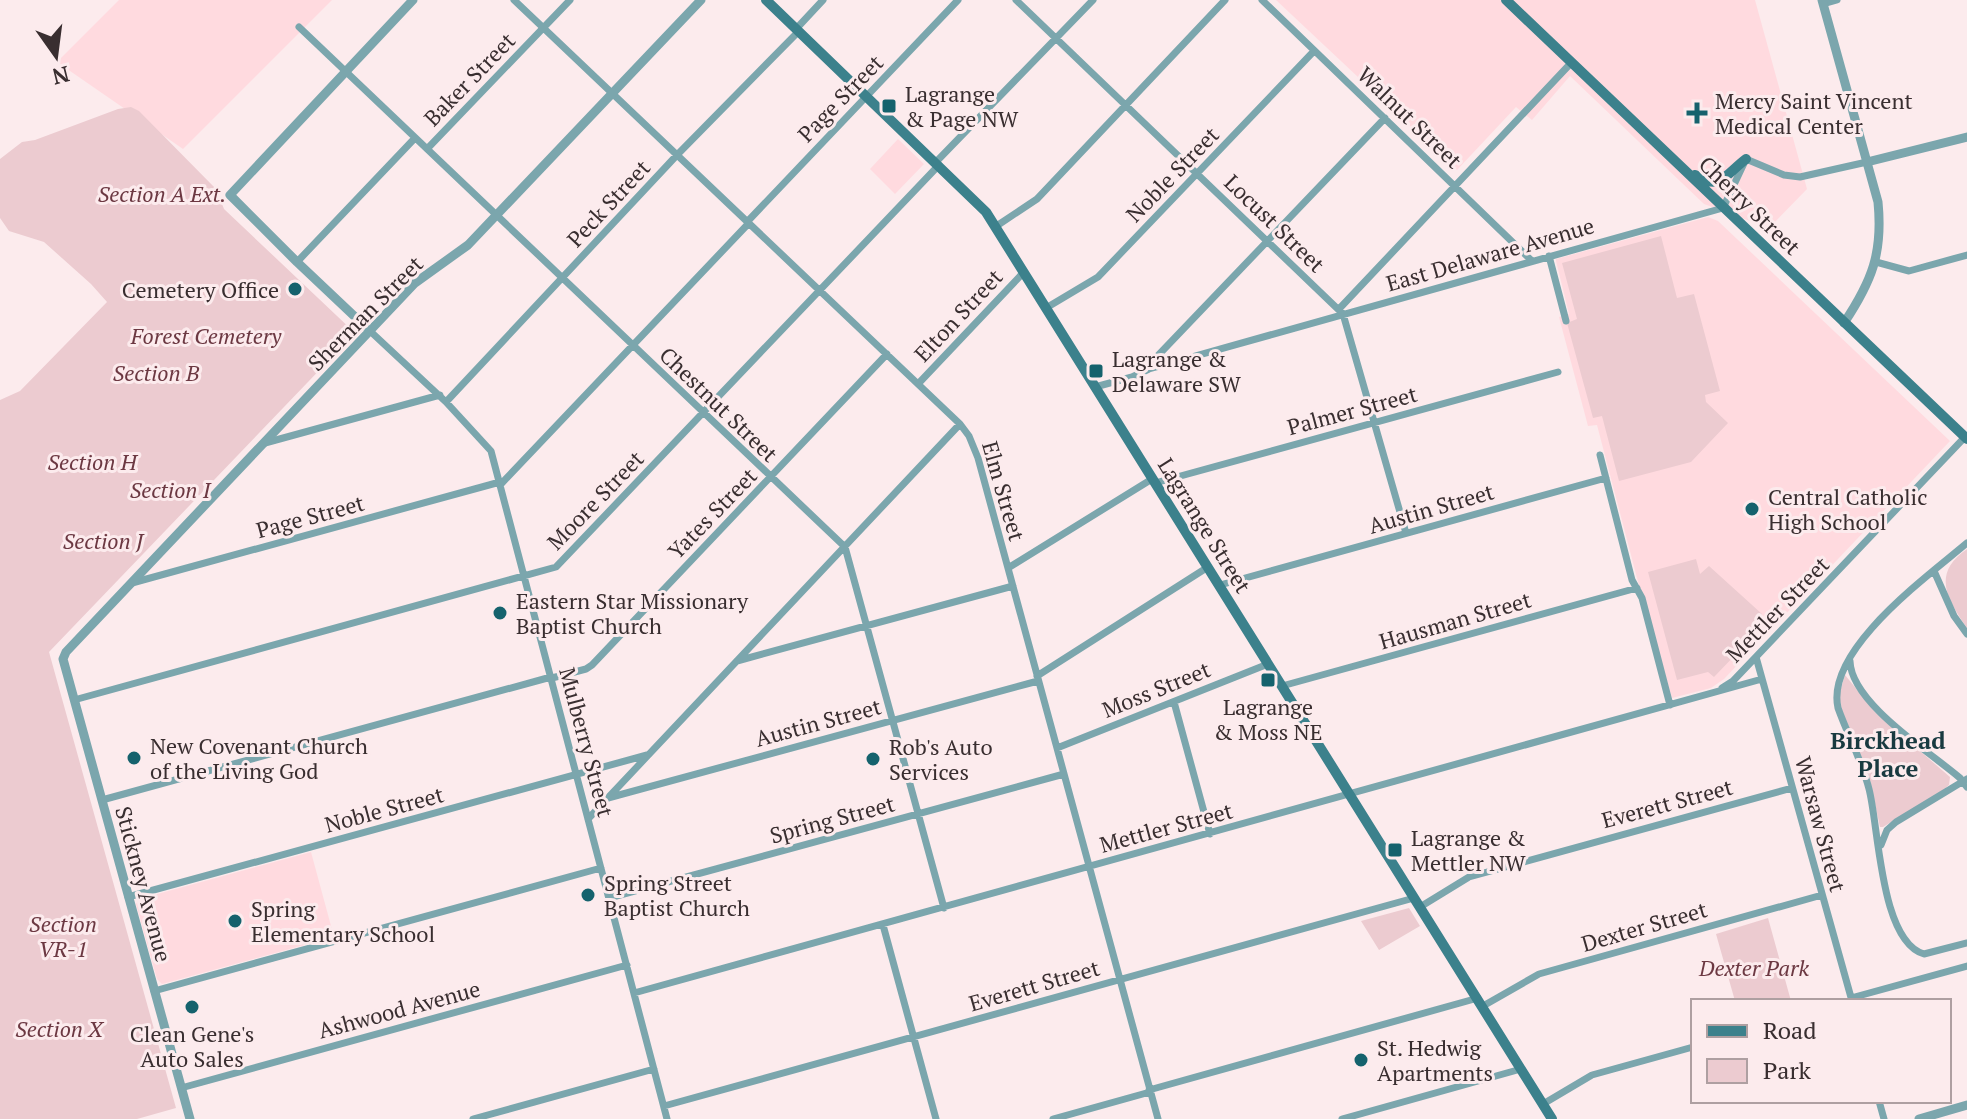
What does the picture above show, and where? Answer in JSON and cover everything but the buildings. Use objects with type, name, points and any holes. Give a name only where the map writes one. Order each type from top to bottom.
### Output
[{"type":"main road","name":"Lagrange Street","points":[[766,0],[976,199],[1552,1119]]},
{"type":"main road","name":"Cherry Street","points":[[1506,0],[1966,438]]},
{"type":"main road","points":[[1677,164],[1705,181],[1713,182],[1726,178],[1746,159]]},
{"type":"street","points":[[346,72],[413,0]]},
{"type":"street","name":"Elm Street","points":[[514,0],[887,354],[969,436],[978,458],[1158,1119]]},
{"type":"street","name":"Baker Street","points":[[427,149],[570,0]]},
{"type":"street","name":"Sherman Street","points":[[63,659],[71,644],[415,283],[468,245],[701,0]]},
{"type":"street","name":"Peck Street","points":[[443,398],[562,278],[823,0]]},
{"type":"street","name":"Page Street","points":[[129,584],[500,483],[958,0]]},
{"type":"street","name":"Locust Street","points":[[1016,0],[1341,311],[1406,533]]},
{"type":"street","name":"Moore Street","points":[[74,700],[556,567],[1093,0]]},
{"type":"street","points":[[995,227],[1037,199],[1225,0]]},
{"type":"street","name":"Walnut Street","points":[[1262,0],[1532,261]]},
{"type":"street","points":[[1837,0],[1822,2],[1878,202],[1881,226],[1876,262],[1868,283],[1844,323]]},
{"type":"street","name":"Chestnut Street","points":[[299,27],[845,547]]},
{"type":"street","name":"Noble Street","points":[[1046,308],[1094,281],[1314,51]]},
{"type":"street","points":[[1341,311],[1571,63]]},
{"type":"street","name":"Mulberry Street","points":[[346,72],[230,195],[443,398],[487,444],[525,576],[667,1119]]},
{"type":"street","points":[[1144,371],[1385,118]]},
{"type":"street","points":[[1723,208],[1746,159],[1784,175],[1800,177],[1967,137]]},
{"type":"street","name":"Baker Street","points":[[297,262],[415,138]]},
{"type":"street","name":"East Delaware Avenue","points":[[1095,387],[1341,311],[1723,208]]},
{"type":"street","points":[[1876,262],[1909,271],[1967,255]]},
{"type":"street","points":[[1549,256],[1566,321]]},
{"type":"street","name":"Elton Street","points":[[918,384],[1024,272]]},
{"type":"street","name":"Yates Street","points":[[102,800],[586,669],[887,354]]},
{"type":"street","name":"Palmer Street","points":[[1008,568],[1154,481],[1558,372]]},
{"type":"street","points":[[260,444],[443,398]]},
{"type":"street","points":[[588,819],[960,424]]},
{"type":"street","name":"Mettler Street","points":[[1708,694],[1733,681],[1966,438]]},
{"type":"street","points":[[1600,455],[1632,580],[1637,588],[1670,705]]},
{"type":"street","name":"Austin Street","points":[[1220,585],[1606,478]]},
{"type":"street","points":[[1966,545],[1882,618],[1837,681],[1836,701],[1869,787],[1893,913],[1911,947],[1927,954],[1967,943]]},
{"type":"street","points":[[845,547],[944,908]]},
{"type":"street","name":"Austin Street","points":[[608,798],[1038,678],[1208,567]]},
{"type":"street","points":[[1934,571],[1954,616],[1967,634]]},
{"type":"street","points":[[736,661],[1013,586]]},
{"type":"street","name":"Hausman Street","points":[[1282,686],[1637,588]]},
{"type":"street","name":"Warsaw Street","points":[[1756,657],[1851,999]]},
{"type":"street","name":"Stickney Avenue","points":[[63,659],[189,1118]]},
{"type":"street","points":[[1850,659],[1851,672],[1870,701],[1966,782],[1891,826],[1881,841],[1880,855]]},
{"type":"street","name":"Moss Street","points":[[1057,748],[1268,664]]},
{"type":"street","name":"Mettler Street","points":[[634,993],[1762,679]]},
{"type":"street","points":[[1174,702],[1210,834]]},
{"type":"street","name":"Noble Street","points":[[128,897],[649,755]]},
{"type":"street","name":"Spring Street","points":[[609,898],[1064,774]]},
{"type":"street","name":"Everett Street","points":[[664,1106],[1120,979],[1417,902],[1469,877],[1792,788]]},
{"type":"street","points":[[154,991],[601,868]]},
{"type":"street","name":"Dexter Street","points":[[1053,1119],[1480,1002],[1539,974],[1822,895]]},
{"type":"street","points":[[883,925],[936,1119]]},
{"type":"street","name":"Ashwood Avenue","points":[[181,1088],[627,965]]},
{"type":"street","points":[[1854,999],[1967,966]]},
{"type":"street","points":[[1543,1104],[1592,1075],[1691,1048]]},
{"type":"street","points":[[473,1119],[654,1069]]},
{"type":"street","points":[[1342,1119],[1521,1069]]},
{"type":"street","points":[[1919,1119],[1967,1105]]},
{"type":"street","points":[[178,1119],[189,1118]]},
{"type":"shaded area","points":[[119,0],[332,0],[183,149],[57,62]]},
{"type":"shaded area","name":"Mercy Saint Vincent Medical Center","points":[[1276,0],[1755,0],[1807,189],[1769,228],[1704,204],[1570,76],[1532,120],[1516,107],[1457,170]]},
{"type":"shaded area","points":[[898,139],[924,164],[895,194],[870,169]]},
{"type":"shaded area","name":"Central Catholic High School","points":[[1708,217],[1718,221],[1950,441],[1724,679],[1711,688],[1672,698],[1597,425],[1588,426],[1559,317],[1569,314],[1556,259]]},
{"type":"shaded area","name":"Spring Elementary School","points":[[311,852],[334,937],[162,984],[157,979],[136,904],[139,899]]},
{"type":"green space","name":"Forest Cemetery","points":[[131,107],[139,111],[216,189],[224,209],[355,333],[49,652],[176,1108],[137,1119],[0,1119],[0,400],[20,391],[107,302],[44,242],[9,231],[0,218],[0,159],[22,142]]},
{"type":"green space","points":[[1661,236],[1677,298],[1694,294],[1720,391],[1705,395],[1706,402],[1728,423],[1691,462],[1619,481],[1602,416],[1593,418],[1567,323],[1577,319],[1562,263]]},
{"type":"green space","points":[[1967,549],[1967,628],[1953,606],[1946,577],[1949,567]]},
{"type":"green space","points":[[1696,559],[1700,574],[1709,566],[1762,614],[1764,625],[1714,677],[1708,672],[1677,680],[1648,572]]},
{"type":"green space","points":[[1845,675],[1876,713],[1950,777],[1949,785],[1942,791],[1883,827],[1880,827],[1869,776],[1841,708],[1839,695]]},
{"type":"green space","points":[[1409,908],[1420,926],[1379,950],[1361,921]]},
{"type":"green space","name":"Dexter Park","points":[[1768,918],[1790,999],[1734,999],[1716,934]]},
{"type":"place","name":"Lagrange & Page NW","points":[[889,106]]},
{"type":"place","name":"Mercy Saint Vincent Medical Center","points":[[1697,113]]},
{"type":"place","name":"Cemetery Office","points":[[295,289]]},
{"type":"place","name":"Lagrange & Delaware SW","points":[[1096,371]]},
{"type":"place","name":"Central Catholic High School","points":[[1752,509]]},
{"type":"place","name":"Eastern Star Missionary Baptist Church","points":[[500,613]]},
{"type":"place","name":"Lagrange & Moss NE","points":[[1268,680]]},
{"type":"place","name":"New Covenant Church of the Living God","points":[[134,758]]},
{"type":"place","name":"Rob's Auto Services","points":[[873,759]]},
{"type":"place","name":"Lagrange & Mettler NW","points":[[1395,850]]},
{"type":"place","name":"Spring Street Baptist Church","points":[[588,895]]},
{"type":"place","name":"Spring Elementary School","points":[[235,921]]},
{"type":"place","name":"Clean Gene's Auto Sales","points":[[192,1007]]},
{"type":"place","name":"St. Hedwig Apartments","points":[[1361,1060]]},
{"type":"district","name":"Birckhead Place","points":[[1888,754]]},
{"type":"park label","name":"Section A Ext.","points":[[162,193]]},
{"type":"park label","name":"Section B","points":[[156,372]]},
{"type":"park label","name":"Section H","points":[[92,461]]},
{"type":"park label","name":"Section I","points":[[170,489]]},
{"type":"park label","name":"Section J","points":[[103,540]]},
{"type":"park label","name":"Section VR-1","points":[[63,936]]},
{"type":"park label","name":"Section X","points":[[59,1028]]}]
